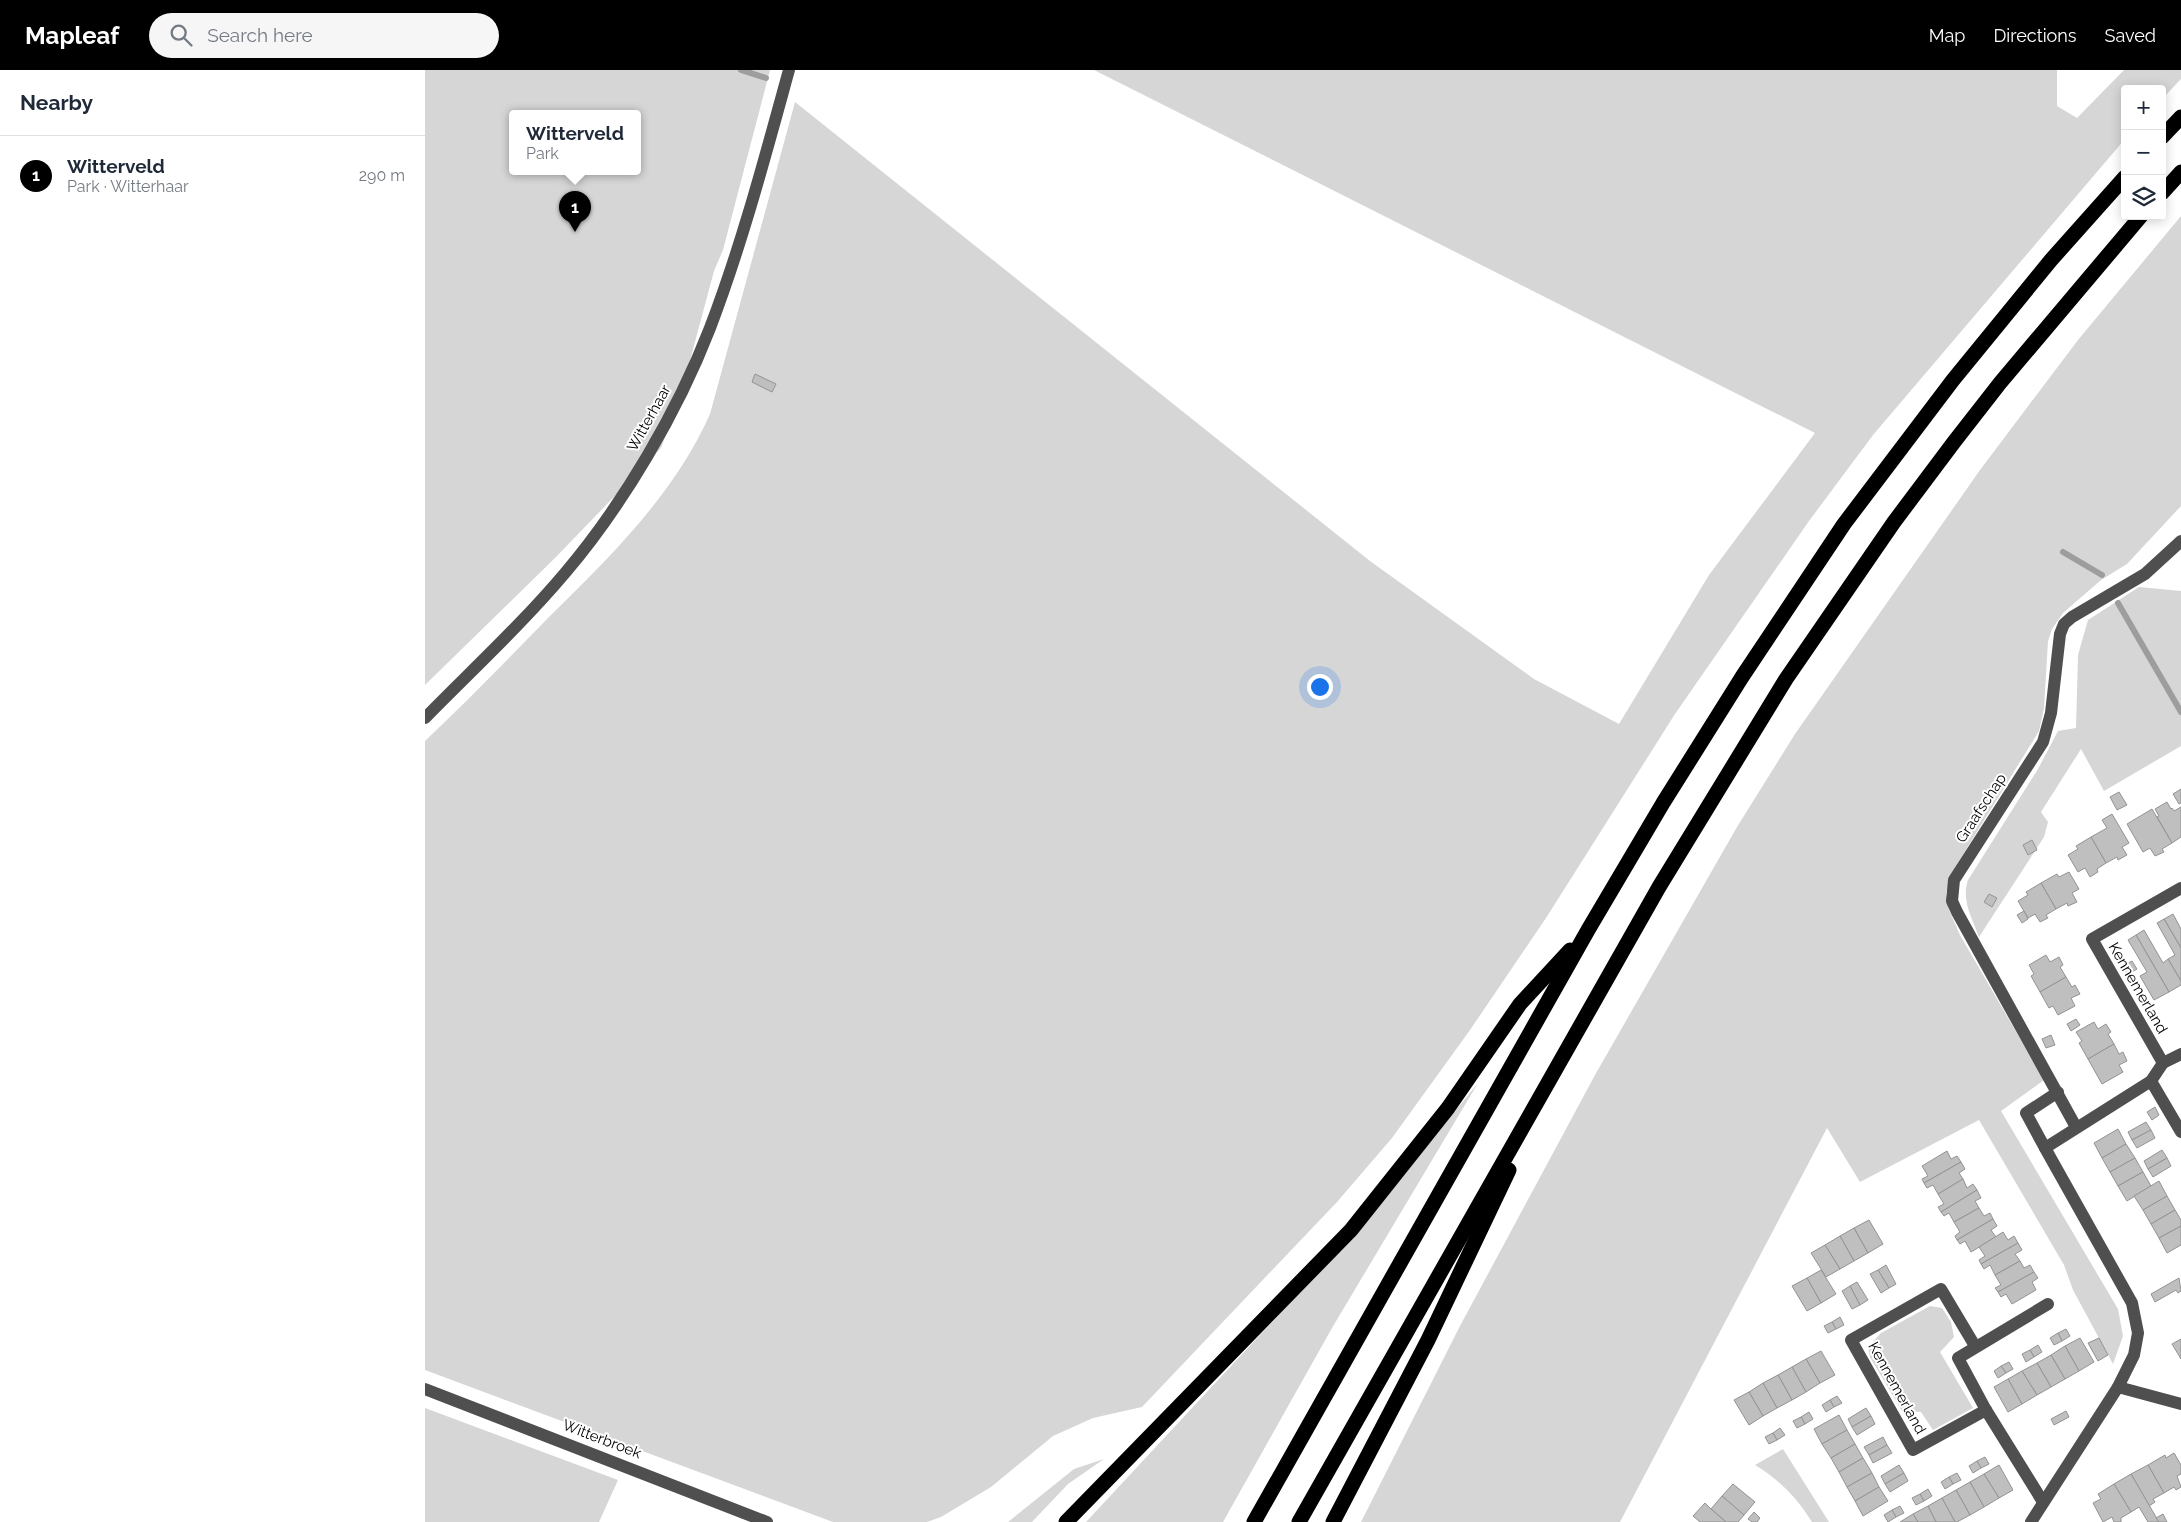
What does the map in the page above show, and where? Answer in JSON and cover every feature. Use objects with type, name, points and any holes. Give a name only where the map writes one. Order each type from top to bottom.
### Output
[{"type":"highway","points":[[2166,133],[2181,117]]},
{"type":"highway","points":[[2166,189],[2181,172]]},
{"type":"highway","points":[[1254,1522],[1588,930],[1663,803],[1727,702],[1844,524],[1953,380],[2051,260],[2121,181]]},
{"type":"highway","points":[[1299,1522],[1659,887],[1786,680],[1889,530],[2000,383],[2138,220]]},
{"type":"highway","points":[[1066,1522],[1351,1230],[1448,1108],[1520,1004],[1588,930]]},
{"type":"highway","points":[[1333,1522],[1428,1340],[1564,1053]]},
{"type":"street","name":"Witterhaar","points":[[425,718],[528,615],[567,572],[619,501],[658,437],[687,381],[710,328],[751,207],[789,70]]},
{"type":"street","name":"Graafschap","points":[[2076,1126],[1957,912],[1952,901],[1954,880],[2043,742],[2051,714],[2058,642],[2064,624],[2072,617],[2145,574],[2181,541]]},
{"type":"street","name":"Kennemerland","points":[[2163,1064],[2092,939],[2181,888]]},
{"type":"street","points":[[2045,1148],[2076,1126],[2151,1081],[2163,1064],[2181,1054]]},
{"type":"street","points":[[2151,1081],[2181,1132]]},
{"type":"street","points":[[2031,1522],[2118,1387],[2134,1355],[2138,1333],[2132,1302],[2026,1113],[2058,1092]]},
{"type":"street","name":"Kennemerland","points":[[1975,1346],[1941,1289],[1851,1340],[1913,1450],[1986,1410]]},
{"type":"street","points":[[2043,1502],[1986,1410],[1958,1358],[1975,1346],[2048,1304]]},
{"type":"street","points":[[2118,1387],[2181,1404]]},
{"type":"street","name":"Witterbroek","points":[[425,1389],[767,1522]]},
{"type":"shaded area","points":[[425,70],[770,70],[723,250],[714,271],[681,394],[661,448],[556,557],[425,685]]},
{"type":"shaded area","points":[[1094,70],[2057,70],[2057,106],[2077,118],[2124,70],[2181,70],[2181,79],[2166,95],[2166,85],[2121,85],[2121,144],[1873,435],[1809,521],[1675,714],[1546,918],[1470,1030],[1392,1138],[1337,1202],[1142,1407],[1093,1418],[1053,1436],[991,1487],[941,1517],[927,1522],[833,1522],[425,1370],[425,741],[619,546],[660,496],[696,443],[710,414],[795,102],[1370,561],[1534,679],[1619,724],[1709,575],[1815,433]]},
{"type":"shaded area","points":[[2181,216],[2181,506],[2127,564],[2101,580],[2063,613],[2052,629],[2048,641],[2044,708],[2039,731],[1951,874],[1946,893],[1949,910],[1960,935],[2044,1080],[2001,1111],[2118,1309],[2123,1336],[2113,1364],[2073,1290],[2064,1265],[1979,1120],[1860,1182],[1827,1128],[1620,1522],[1361,1522],[1460,1326],[1595,1075],[1737,827],[1795,734],[1980,470],[2078,340]]},
{"type":"shaded area","points":[[2139,587],[2181,591],[2181,746],[2104,791],[2081,749],[2041,812],[2048,822],[2044,837],[1979,937],[1967,902],[1966,887],[1968,880],[2038,769],[2058,731],[2076,728],[2078,655],[2088,620]]},
{"type":"shaded area","points":[[1478,1083],[1332,1328],[1223,1522],[1086,1522],[1366,1221]]},
{"type":"shaded area","points":[[1930,1306],[1942,1308],[1951,1322],[1954,1337],[1940,1352],[1973,1408],[1933,1430],[1921,1412],[1902,1411],[1870,1357],[1868,1347],[1881,1333]]},
{"type":"shaded area","points":[[425,1408],[618,1480],[599,1522],[425,1522]]},
{"type":"shaded area","points":[[1783,1449],[1829,1522],[1812,1522],[1787,1490],[1755,1465]]},
{"type":"shaded area","points":[[1104,1459],[1068,1484],[1032,1522],[1008,1522],[1074,1469]]},
{"type":"building","points":[[755,374],[776,384],[772,392],[752,382]]},
{"type":"building","points":[[2181,789],[2181,803],[2179,804],[2173,794]]},
{"type":"building","points":[[2119,792],[2127,805],[2117,810],[2110,797]]},
{"type":"building","points":[[2167,802],[2174,811],[2181,807],[2181,837],[2172,843],[2157,817],[2159,816],[2155,809]]},
{"type":"building","points":[[2152,809],[2172,843],[2162,849],[2164,852],[2155,856],[2150,848],[2143,852],[2127,824]]},
{"type":"building","points":[[2112,814],[2129,843],[2122,847],[2127,855],[2118,860],[2117,857],[2106,863],[2091,837],[2107,828],[2102,820]]},
{"type":"building","points":[[2091,837],[2106,863],[2097,869],[2098,872],[2090,877],[2085,868],[2078,872],[2068,855],[2078,849],[2076,846]]},
{"type":"building","points":[[2032,840],[2037,850],[2028,855],[2023,845]]},
{"type":"building","points":[[2069,872],[2079,889],[2072,893],[2077,902],[2068,906],[2067,903],[2056,909],[2041,883],[2057,874],[2059,877]]},
{"type":"building","points":[[2041,883],[2056,909],[2046,915],[2048,918],[2040,922],[2035,914],[2028,918],[2018,901],[2028,895],[2026,892]]},
{"type":"building","points":[[1989,894],[1997,898],[1992,907],[1984,902]]},
{"type":"building","points":[[2024,911],[2028,919],[2022,923],[2017,915]]},
{"type":"building","points":[[2173,914],[2181,929],[2181,948],[2164,919]]},
{"type":"building","points":[[2164,919],[2181,948],[2181,981],[2168,959],[2175,955],[2157,923]]},
{"type":"building","points":[[2144,930],[2163,963],[2168,959],[2181,981],[2181,985],[2169,992],[2136,935]]},
{"type":"building","points":[[2136,935],[2169,992],[2154,1000],[2140,976],[2147,972],[2128,940]]},
{"type":"building","points":[[2046,955],[2050,962],[2059,957],[2063,965],[2060,967],[2066,977],[2040,992],[2031,976],[2034,974],[2029,965]]},
{"type":"building","points":[[2132,961],[2137,969],[2127,975],[2122,966]]},
{"type":"building","points":[[2066,977],[2072,987],[2075,985],[2080,994],[2071,998],[2075,1006],[2058,1015],[2053,1006],[2049,1008],[2040,992]]},
{"type":"building","points":[[2076,1019],[2080,1025],[2071,1031],[2067,1024]]},
{"type":"building","points":[[2094,1022],[2098,1029],[2106,1024],[2111,1032],[2108,1034],[2114,1044],[2088,1059],[2079,1043],[2082,1041],[2076,1032]]},
{"type":"building","points":[[2051,1035],[2055,1045],[2046,1048],[2042,1039]]},
{"type":"building","points":[[2114,1044],[2119,1054],[2123,1052],[2127,1061],[2119,1065],[2123,1072],[2102,1084],[2088,1059]]},
{"type":"building","points":[[2155,1107],[2159,1115],[2152,1120],[2147,1112]]},
{"type":"building","points":[[2146,1122],[2151,1130],[2132,1140],[2128,1132]]},
{"type":"building","points":[[2118,1129],[2126,1144],[2102,1158],[2094,1143]]},
{"type":"building","points":[[2151,1130],[2155,1138],[2137,1148],[2132,1140]]},
{"type":"building","points":[[2126,1144],[2135,1158],[2110,1172],[2102,1158]]},
{"type":"building","points":[[2162,1150],[2167,1158],[2148,1169],[2144,1161]]},
{"type":"building","points":[[1947,1151],[1951,1159],[1957,1156],[1961,1162],[1924,1183],[1922,1179],[1928,1176],[1922,1166]]},
{"type":"building","points":[[2135,1158],[2143,1172],[2118,1186],[2110,1172]]},
{"type":"building","points":[[2167,1158],[2171,1166],[2153,1177],[2148,1169]]},
{"type":"building","points":[[1961,1162],[1965,1169],[1959,1173],[1963,1179],[1938,1194],[1933,1185],[1927,1188],[1924,1183]]},
{"type":"building","points":[[2143,1172],[2151,1186],[2127,1201],[2118,1186]]},
{"type":"building","points":[[1963,1179],[1967,1188],[1973,1184],[1977,1190],[1941,1212],[1938,1207],[1944,1204],[1938,1194]]},
{"type":"building","points":[[2159,1181],[2167,1196],[2143,1210],[2134,1196]]},
{"type":"building","points":[[1977,1190],[1981,1198],[1975,1201],[1979,1208],[1954,1222],[1949,1213],[1944,1216],[1941,1212]]},
{"type":"building","points":[[2167,1196],[2175,1210],[2151,1224],[2143,1210]]},
{"type":"building","points":[[1979,1208],[1984,1216],[1990,1213],[1993,1219],[1957,1240],[1955,1236],[1960,1232],[1954,1222]]},
{"type":"building","points":[[2175,1210],[2181,1220],[2181,1226],[2159,1238],[2151,1224]]},
{"type":"building","points":[[1993,1219],[1997,1226],[1991,1230],[1996,1237],[1971,1252],[1965,1241],[1960,1244],[1957,1240]]},
{"type":"building","points":[[1869,1220],[1883,1244],[1868,1253],[1854,1228]]},
{"type":"building","points":[[2181,1226],[2181,1245],[2167,1253],[2159,1238]]},
{"type":"building","points":[[1854,1228],[1868,1253],[1854,1261],[1840,1236]]},
{"type":"building","points":[[2003,1232],[2008,1240],[2014,1236],[2018,1243],[1981,1264],[1979,1260],[1985,1256],[1979,1247]]},
{"type":"building","points":[[1840,1236],[1854,1261],[1840,1269],[1825,1245]]},
{"type":"building","points":[[2018,1243],[2022,1250],[2015,1254],[2020,1261],[1995,1275],[1990,1265],[1984,1269],[1981,1264]]},
{"type":"building","points":[[1825,1245],[1840,1269],[1826,1277],[1811,1253]]},
{"type":"building","points":[[2020,1261],[2024,1268],[2030,1265],[2034,1272],[1998,1292],[1995,1288],[2001,1285],[1995,1275]]},
{"type":"building","points":[[1886,1265],[1896,1284],[1889,1288],[1878,1270]]},
{"type":"building","points":[[1821,1270],[1836,1294],[1821,1303],[1807,1278]]},
{"type":"building","points":[[1878,1270],[1889,1288],[1881,1293],[1870,1274]]},
{"type":"building","points":[[2034,1272],[2038,1278],[2032,1282],[2036,1290],[2012,1304],[2006,1294],[2001,1297],[1998,1292]]},
{"type":"building","points":[[1807,1278],[1821,1303],[1807,1311],[1792,1286]]},
{"type":"building","points":[[2179,1278],[2181,1291],[2178,1293],[2176,1290],[2155,1302],[2151,1294]]},
{"type":"building","points":[[1857,1282],[1868,1300],[1860,1305],[1850,1286]]},
{"type":"building","points":[[1850,1286],[1860,1305],[1852,1309],[1842,1291]]},
{"type":"building","points":[[1840,1317],[1844,1325],[1836,1329],[1832,1322]]},
{"type":"building","points":[[1832,1322],[1836,1329],[1828,1333],[1824,1326]]},
{"type":"building","points":[[2066,1329],[2070,1336],[2062,1341],[2058,1333]]},
{"type":"building","points":[[2058,1333],[2062,1341],[2054,1345],[2050,1338]]},
{"type":"building","points":[[2080,1338],[2094,1362],[2079,1371],[2065,1346]]},
{"type":"building","points":[[2099,1338],[2108,1355],[2098,1361],[2088,1343]]},
{"type":"building","points":[[2181,1339],[2181,1359],[2172,1344]]},
{"type":"building","points":[[2038,1345],[2042,1352],[2034,1357],[2030,1350]]},
{"type":"building","points":[[2065,1346],[2079,1371],[2065,1379],[2051,1355]]},
{"type":"building","points":[[2030,1350],[2034,1357],[2026,1362],[2022,1354]]},
{"type":"building","points":[[1821,1351],[1835,1375],[1820,1383],[1806,1359]]},
{"type":"building","points":[[2051,1355],[2065,1379],[2051,1387],[2037,1363]]},
{"type":"building","points":[[1806,1359],[1820,1383],[1806,1392],[1792,1367]]},
{"type":"building","points":[[2009,1362],[2013,1369],[2006,1373],[2001,1366]]},
{"type":"building","points":[[2037,1363],[2051,1387],[2037,1395],[2022,1371]]},
{"type":"building","points":[[2001,1366],[2006,1373],[1998,1378],[1994,1371]]},
{"type":"building","points":[[1792,1367],[1806,1392],[1792,1400],[1778,1375]]},
{"type":"building","points":[[2022,1371],[2037,1395],[2022,1404],[2008,1379]]},
{"type":"building","points":[[1778,1375],[1792,1400],[1777,1408],[1763,1383]]},
{"type":"building","points":[[2008,1379],[2022,1404],[2008,1412],[1994,1387]]},
{"type":"building","points":[[1763,1383],[1777,1408],[1763,1416],[1749,1392]]},
{"type":"building","points":[[1749,1392],[1763,1416],[1749,1425],[1734,1400]]},
{"type":"building","points":[[1837,1396],[1842,1403],[1834,1407],[1830,1400]]},
{"type":"building","points":[[1830,1400],[1834,1407],[1826,1412],[1822,1405]]},
{"type":"building","points":[[1866,1408],[1871,1416],[1852,1427],[1848,1419]]},
{"type":"building","points":[[2066,1411],[2069,1417],[2054,1425],[2051,1419]]},
{"type":"building","points":[[1809,1412],[1813,1419],[1805,1424],[1801,1417]]},
{"type":"building","points":[[1839,1415],[1847,1430],[1822,1444],[1814,1429]]},
{"type":"building","points":[[1871,1416],[1875,1424],[1857,1435],[1852,1427]]},
{"type":"building","points":[[1801,1417],[1805,1424],[1797,1428],[1793,1421]]},
{"type":"building","points":[[1780,1428],[1785,1435],[1777,1440],[1773,1433]]},
{"type":"building","points":[[1847,1430],[1855,1444],[1831,1458],[1822,1444]]},
{"type":"building","points":[[1773,1433],[1777,1440],[1769,1444],[1765,1437]]},
{"type":"building","points":[[1883,1437],[1887,1445],[1869,1455],[1864,1447]]},
{"type":"building","points":[[1855,1444],[1863,1458],[1839,1472],[1831,1458]]},
{"type":"building","points":[[1887,1445],[1892,1453],[1873,1463],[1869,1455]]},
{"type":"building","points":[[2174,1453],[2181,1465],[2181,1474],[2177,1476],[2181,1487],[2176,1490],[2174,1487],[2164,1493],[2148,1465],[2165,1455],[2166,1458]]},
{"type":"building","points":[[1985,1457],[1989,1464],[1981,1468],[1977,1461]]},
{"type":"building","points":[[1863,1458],[1872,1473],[1847,1487],[1839,1472]]},
{"type":"building","points":[[1977,1461],[1981,1468],[1973,1473],[1969,1466]]},
{"type":"building","points":[[1899,1465],[1904,1473],[1885,1484],[1881,1476]]},
{"type":"building","points":[[1999,1465],[2013,1490],[1999,1498],[1984,1474]]},
{"type":"building","points":[[2148,1465],[2164,1493],[2153,1499],[2155,1502],[2149,1506],[2131,1474]]},
{"type":"building","points":[[1872,1473],[1879,1487],[1855,1501],[1847,1487]]},
{"type":"building","points":[[1904,1473],[1908,1481],[1890,1492],[1885,1484]]},
{"type":"building","points":[[1957,1473],[1961,1480],[1953,1484],[1949,1477]]},
{"type":"building","points":[[1984,1474],[1999,1498],[1984,1507],[1970,1482]]},
{"type":"building","points":[[2131,1474],[2159,1522],[2148,1522],[2139,1507],[2131,1512],[2114,1484]]},
{"type":"building","points":[[1949,1477],[1953,1484],[1945,1489],[1941,1482]]},
{"type":"building","points":[[1970,1482],[1984,1507],[1970,1515],[1956,1490]]},
{"type":"building","points":[[1733,1484],[1755,1502],[1744,1515],[1722,1496]]},
{"type":"building","points":[[2114,1484],[2131,1512],[2121,1518],[2121,1522],[2114,1522],[2112,1517],[2103,1522],[2093,1503],[2101,1499],[2098,1494]]},
{"type":"building","points":[[1879,1487],[1888,1501],[1863,1516],[1855,1501]]},
{"type":"building","points":[[1928,1489],[1932,1496],[1924,1501],[1920,1494]]},
{"type":"building","points":[[1956,1490],[1970,1515],[1955,1522],[1942,1498]]},
{"type":"building","points":[[1920,1494],[1924,1501],[1916,1505],[1912,1498]]},
{"type":"building","points":[[1722,1496],[1744,1515],[1738,1522],[1726,1522],[1711,1509]]},
{"type":"building","points":[[1942,1498],[1955,1522],[1936,1522],[1928,1506]]},
{"type":"building","points":[[1705,1503],[1726,1522],[1700,1522],[1693,1516]]},
{"type":"building","points":[[1900,1506],[1904,1513],[1896,1517],[1892,1510]]},
{"type":"building","points":[[1928,1506],[1936,1522],[1918,1522],[1913,1514]]},
{"type":"building","points":[[1892,1510],[1896,1517],[1888,1522],[1884,1515]]},
{"type":"building","points":[[1754,1512],[1760,1518],[1757,1522],[1752,1522],[1748,1519]]},
{"type":"building","points":[[1913,1514],[1918,1522],[1900,1522]]},
{"type":"building","points":[[2163,1514],[2167,1522],[2159,1522],[2156,1518]]},
{"type":"waterway","points":[[741,70],[766,78]]},
{"type":"waterway","points":[[2063,552],[2102,575]]},
{"type":"waterway","points":[[2118,603],[2181,712]]},
{"type":"place","name":"Witterveld","points":[[575,232]]}]
